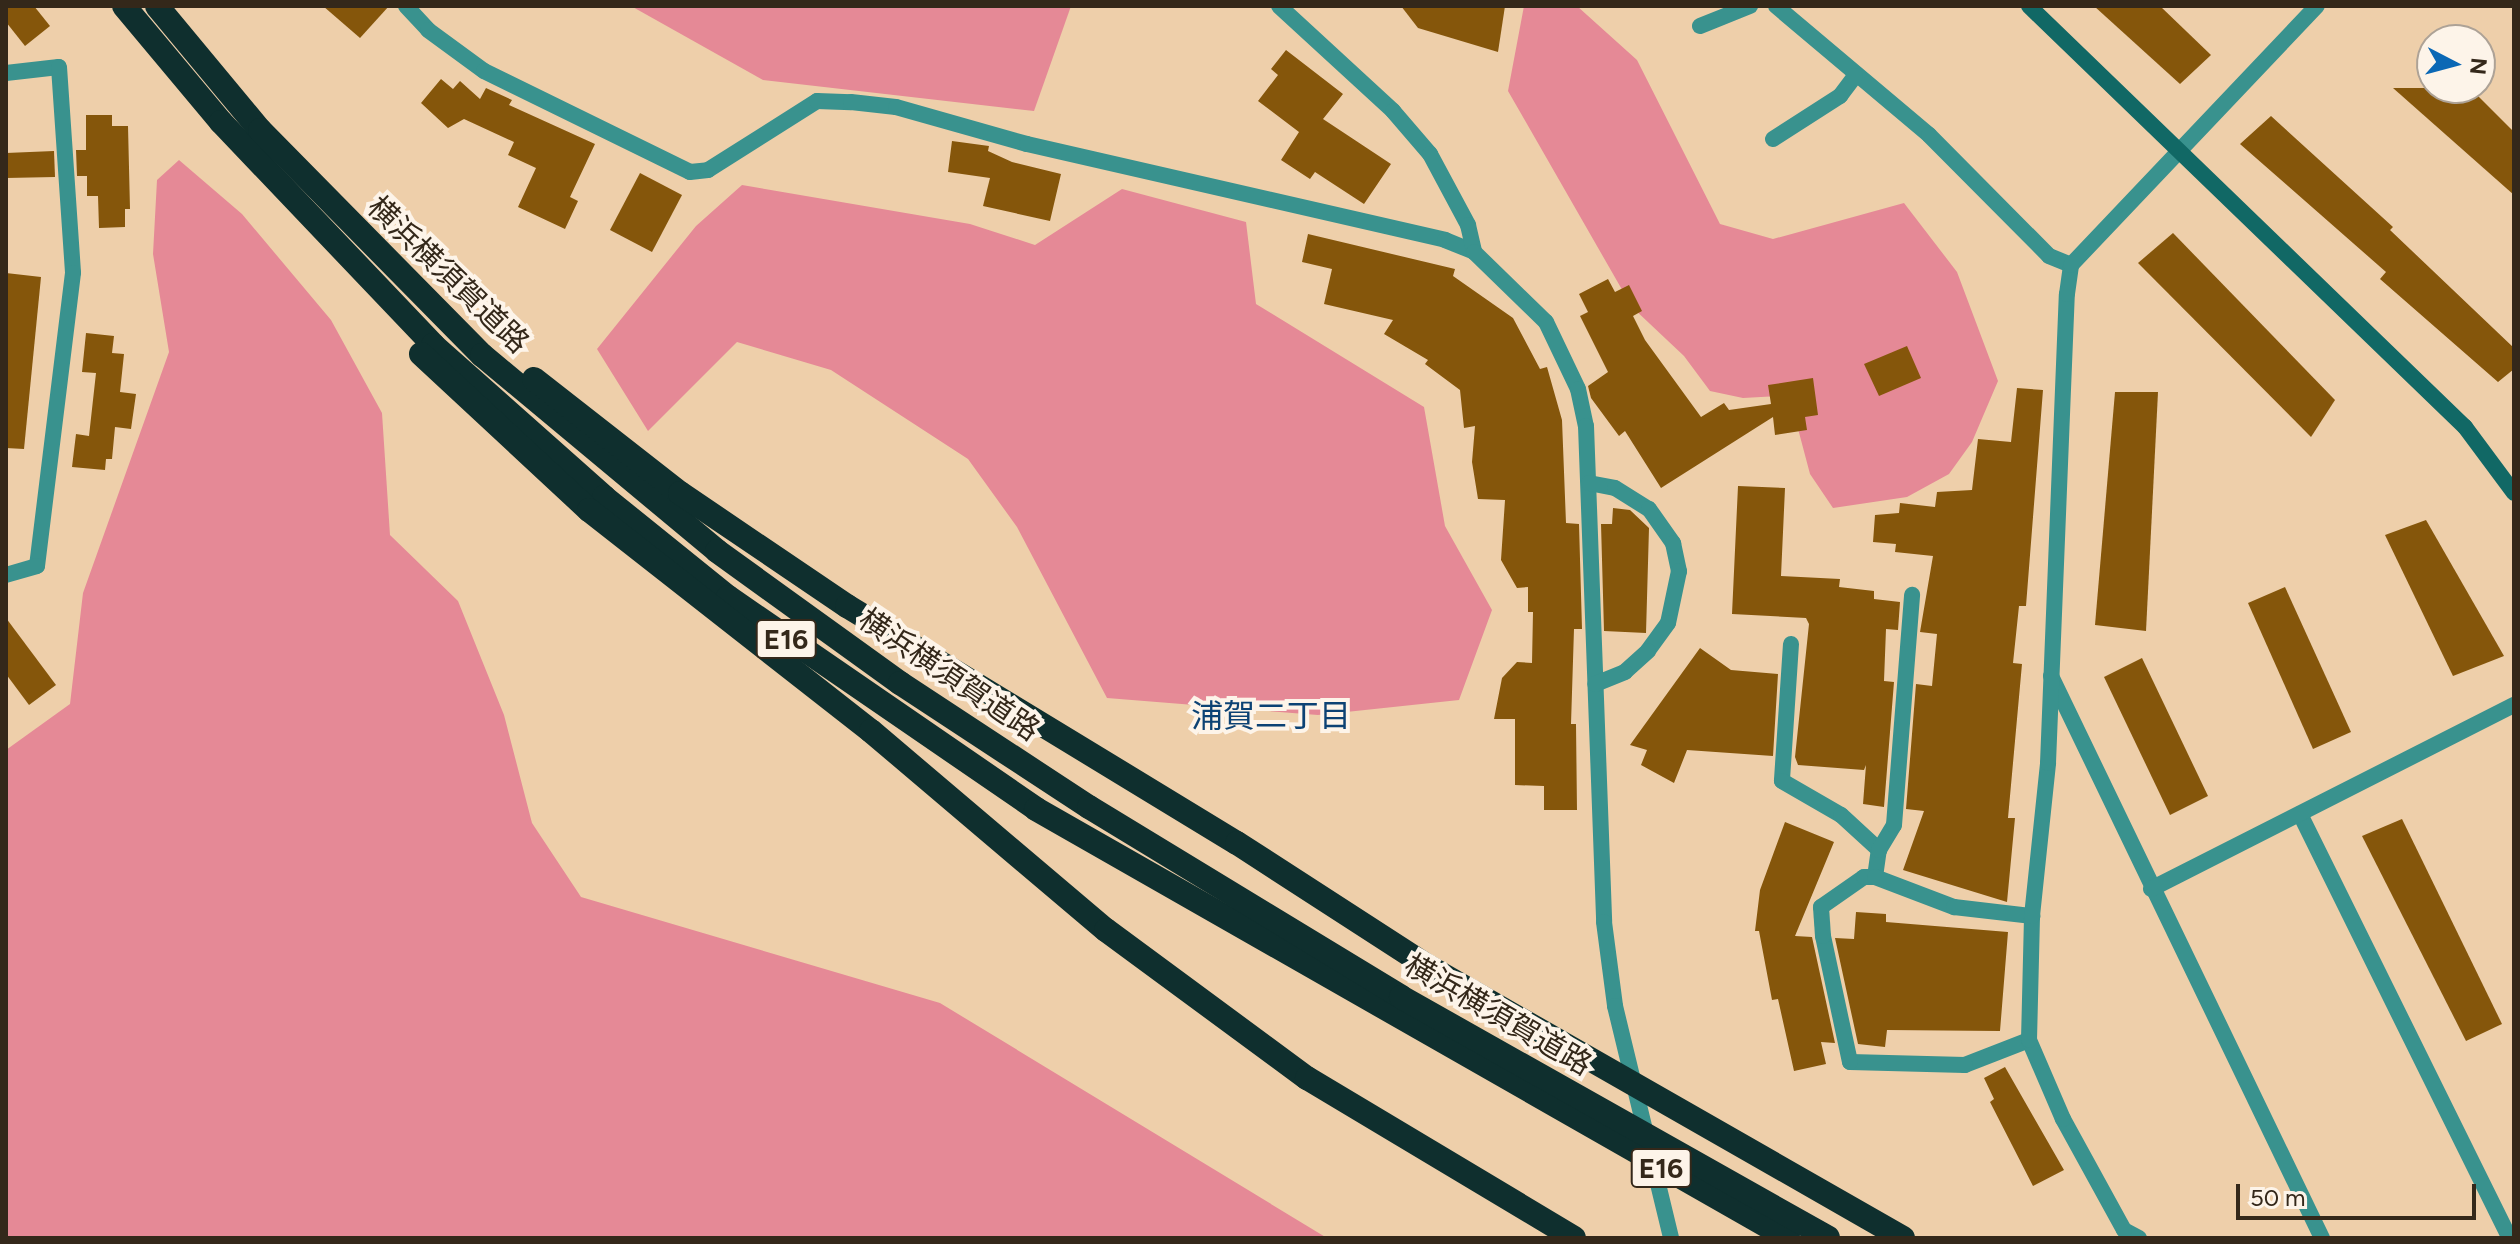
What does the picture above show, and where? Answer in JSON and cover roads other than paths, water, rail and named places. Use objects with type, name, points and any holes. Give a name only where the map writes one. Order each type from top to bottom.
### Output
[{"type":"highway","name":"横浜横須賀道路","points":[[124,6],[221,122],[433,345],[604,497],[728,597],[1036,809],[1753,1208],[1828,1238]]},
{"type":"highway","name":"横浜横須賀道路","points":[[157,6],[260,130],[482,355],[717,551],[900,683],[1089,807],[1571,1107]]},
{"type":"highway","points":[[221,122],[345,273],[459,394],[654,565],[871,731],[1106,930],[1245,1035],[1407,1142],[1574,1238]]},
{"type":"highway","points":[[260,130],[455,315],[751,543],[1559,1043],[1903,1238]]},
{"type":"highway","name":"横浜横須賀道路","points":[[1753,1208],[1788,1238]]},
{"type":"street","points":[[406,6],[428,30],[484,71],[690,172],[708,170],[817,101],[896,107],[1058,152],[1445,240],[1474,252],[1546,322],[1564,355],[1586,426],[1604,922],[1615,1006],[1671,1238]]},
{"type":"street","points":[[1279,6],[1393,111],[1430,154],[1468,225],[1474,252]]},
{"type":"street","points":[[1700,26],[1750,6]]},
{"type":"street","points":[[1776,6],[1855,76],[1929,135],[2049,256],[2071,265]]},
{"type":"street","points":[[2029,6],[2465,427],[2514,493]]},
{"type":"street","points":[[2139,1238],[2124,1230],[2112,1209],[2063,1119],[2029,1040],[2032,916],[2048,763],[2060,376],[2071,265],[2181,154],[2317,6]]},
{"type":"street","points":[[6,73],[59,67],[73,273],[37,566],[6,575]]},
{"type":"street","points":[[1773,139],[1840,96],[1855,76]]},
{"type":"street","points":[[1589,483],[1615,488],[1649,509],[1673,543],[1679,571],[1668,623],[1648,651],[1625,672],[1595,684]]},
{"type":"street","points":[[1875,877],[1879,850],[1894,825],[1912,595]]},
{"type":"street","points":[[1791,644],[1782,781],[1841,815],[1879,850]]},
{"type":"street","points":[[2049,671],[2151,889],[2322,1238]]},
{"type":"street","points":[[2151,889],[2514,705]]},
{"type":"street","points":[[2300,814],[2510,1238]]},
{"type":"street","points":[[2029,1040],[1965,1065],[1850,1062],[1823,936],[1821,907],[1864,877],[1875,877],[1954,907],[2032,916]]},
{"type":"district","name":"浦賀二丁目","points":[[1271,716]]}]
